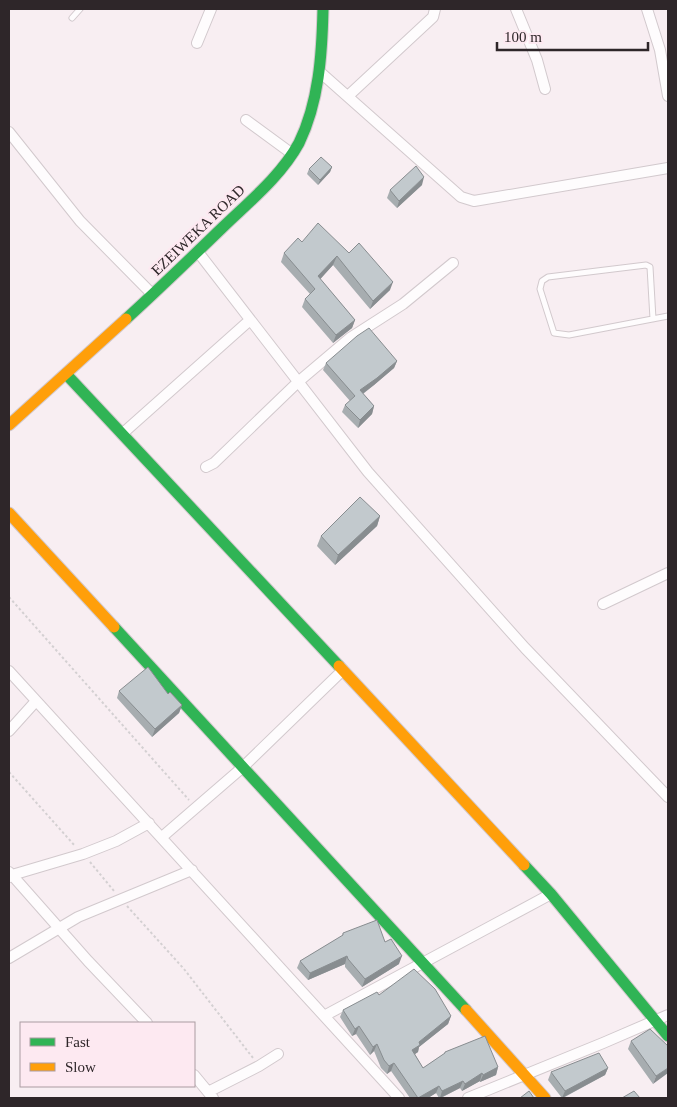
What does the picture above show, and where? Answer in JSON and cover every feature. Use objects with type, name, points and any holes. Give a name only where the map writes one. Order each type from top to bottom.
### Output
[{"type":"street","points":[[197,43],[211,9]]},
{"type":"street","name":"EZEIWEKA ROAD","points":[[9,425],[198,252],[277,174],[298,143],[311,109],[320,72],[323,9]]},
{"type":"street","points":[[348,96],[433,17],[435,9]]},
{"type":"street","points":[[516,9],[537,60],[545,89]]},
{"type":"street","points":[[647,9],[660,50],[668,96]]},
{"type":"street","points":[[320,72],[461,197],[474,201],[668,168]]},
{"type":"street","points":[[246,120],[291,153]]},
{"type":"street","points":[[9,132],[80,220],[152,294]]},
{"type":"street","points":[[198,252],[368,472],[525,648],[668,797]]},
{"type":"street","points":[[206,467],[214,463],[298,382],[350,338],[403,304],[453,263]]},
{"type":"street","points":[[122,434],[250,320]]},
{"type":"street","points":[[66,374],[551,894],[668,1036]]},
{"type":"street","points":[[9,513],[422,962],[544,1098]]},
{"type":"street","points":[[603,604],[668,573]]},
{"type":"street","points":[[162,837],[243,767],[344,670]]},
{"type":"street","points":[[9,671],[398,1098]]},
{"type":"street","points":[[9,731],[36,701]]},
{"type":"street","points":[[146,1022],[10,874],[83,854],[116,841],[149,823]]},
{"type":"street","points":[[9,958],[78,917],[192,870]]},
{"type":"street","points":[[324,1016],[551,894]]},
{"type":"street","points":[[468,1098],[668,1014]]},
{"type":"street","points":[[195,1076],[211,1095],[278,1054]]},
{"type":"lane","points":[[72,18],[80,9]]},
{"type":"lane","points":[[653,318],[650,267],[646,264],[548,277],[542,281],[540,290],[554,333],[569,335],[668,316]]},
{"type":"path","points":[[9,597],[196,807]]},
{"type":"path","points":[[9,772],[83,854],[120,900],[184,969],[259,1066]]},
{"type":"building","points":[[321,157],[332,167],[320,180],[309,169]]},
{"type":"building","points":[[416,166],[424,177],[399,201],[390,190]]},
{"type":"building","points":[[318,223],[349,253],[359,243],[393,282],[373,301],[337,256],[318,276],[355,320],[336,335],[305,299],[315,289],[284,253],[298,238],[302,242]]},
{"type":"building","points":[[369,328],[397,361],[360,390],[374,406],[360,420],[345,405],[355,396],[326,363]]},
{"type":"building","points":[[360,497],[380,516],[338,555],[321,536]]},
{"type":"building","points":[[148,667],[168,694],[170,692],[182,705],[155,729],[119,691]]},
{"type":"building","points":[[377,920],[385,942],[391,939],[402,956],[365,979],[347,956],[310,973],[300,961],[343,935],[343,933]]},
{"type":"building","points":[[414,969],[435,989],[451,1016],[412,1050],[423,1068],[445,1052],[485,1036],[498,1067],[483,1075],[482,1073],[465,1084],[463,1081],[442,1091],[439,1086],[418,1098],[394,1063],[389,1066],[384,1060],[377,1044],[373,1047],[359,1026],[355,1029],[343,1010],[377,992],[379,995]]},
{"type":"building","points":[[650,1029],[668,1046],[668,1068],[656,1076],[631,1041]]},
{"type":"building","points":[[599,1053],[608,1068],[565,1091],[551,1072]]},
{"type":"building","points":[[529,1091],[534,1098],[520,1098]]},
{"type":"building","points":[[634,1091],[640,1098],[622,1098]]},
{"type":"traffic: fast","points":[[126,319],[264,188],[292,155],[306,127],[315,94],[322,43],[323,9]]},
{"type":"traffic: fast","points":[[66,374],[339,666]]},
{"type":"traffic: fast","points":[[114,627],[466,1010]]},
{"type":"traffic: fast","points":[[524,865],[551,894],[668,1036]]},
{"type":"traffic: slow","points":[[9,425],[126,319]]},
{"type":"traffic: slow","points":[[9,513],[114,627]]},
{"type":"traffic: slow","points":[[339,666],[524,865]]},
{"type":"traffic: slow","points":[[466,1010],[545,1098]]}]
